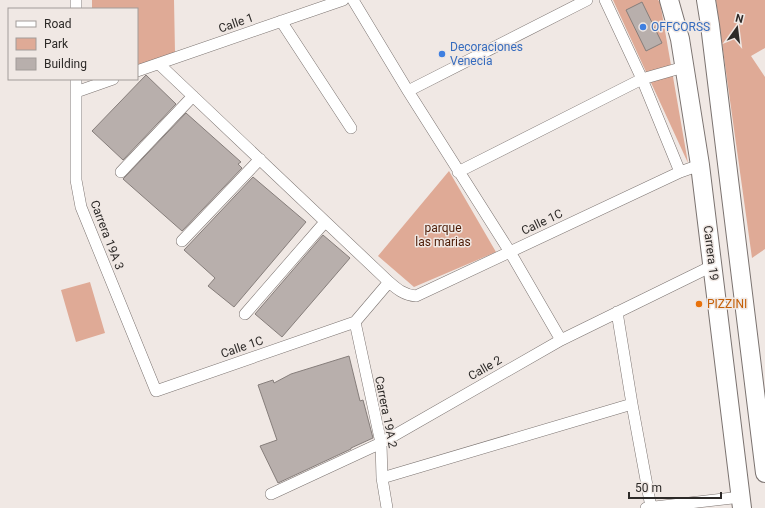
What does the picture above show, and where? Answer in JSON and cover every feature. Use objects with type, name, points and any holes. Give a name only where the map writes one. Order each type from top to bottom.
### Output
[{"type":"highway","name":"Carrera 19","points":[[668,0],[672,7],[680,39],[700,165],[741,502]]},
{"type":"highway","points":[[706,0],[765,472]]},
{"type":"street","name":"Calle 1","points":[[138,71],[343,0]]},
{"type":"street","points":[[353,0],[458,172],[510,252],[561,340]]},
{"type":"street","points":[[408,91],[587,0]]},
{"type":"street","points":[[605,0],[642,80],[680,172]]},
{"type":"street","points":[[281,21],[351,128]]},
{"type":"street","points":[[159,64],[389,282],[355,322]]},
{"type":"street","points":[[458,172],[642,80],[684,67]]},
{"type":"street","name":"Carrera 19A 3","points":[[76,80],[76,180],[81,207],[156,391]]},
{"type":"street","points":[[76,92],[110,80]]},
{"type":"street","points":[[121,172],[193,96]]},
{"type":"street","points":[[182,241],[260,159]]},
{"type":"street","name":"Calle 1C","points":[[389,282],[402,292],[410,296],[416,296],[680,172],[700,165]]},
{"type":"street","points":[[245,314],[326,222]]},
{"type":"street","name":"Calle 2","points":[[271,494],[381,443],[561,340],[712,266]]},
{"type":"street","points":[[616,312],[649,508],[741,502]]},
{"type":"street","name":"Calle 1C","points":[[156,391],[355,322]]},
{"type":"street","name":"Carrera 19A 2","points":[[355,322],[381,443],[382,478],[387,508]]},
{"type":"street","points":[[382,478],[632,404]]},
{"type":"green space","points":[[92,0],[174,0],[175,53],[138,66],[138,8],[92,8]]},
{"type":"green space","points":[[613,0],[658,0],[660,2],[688,163]]},
{"type":"green space","points":[[716,0],[765,0],[765,48],[751,56],[765,77],[765,249],[752,258]]},
{"type":"green space","name":"parque las marias","points":[[449,171],[496,252],[414,287],[378,256]]},
{"type":"green space","points":[[90,282],[105,333],[76,342],[61,290]]},
{"type":"building","points":[[642,2],[662,43],[646,51],[626,10]]},
{"type":"building","points":[[146,75],[176,104],[123,160],[92,131]]},
{"type":"building","points":[[186,113],[241,162],[238,164],[242,168],[182,231],[123,179]]},
{"type":"building","points":[[253,177],[306,222],[234,307],[208,286],[215,278],[184,250]]},
{"type":"building","points":[[323,235],[350,258],[282,337],[255,314]]},
{"type":"building","points":[[349,356],[360,401],[363,400],[373,438],[278,483],[260,446],[277,440],[258,385],[273,380],[274,383],[291,374]]},
{"type":"place","name":"OFFCORSS","points":[[643,27]]},
{"type":"place","name":"Decoraciones Venecia","points":[[442,54]]},
{"type":"place","name":"PIZZINI","points":[[699,304]]}]
